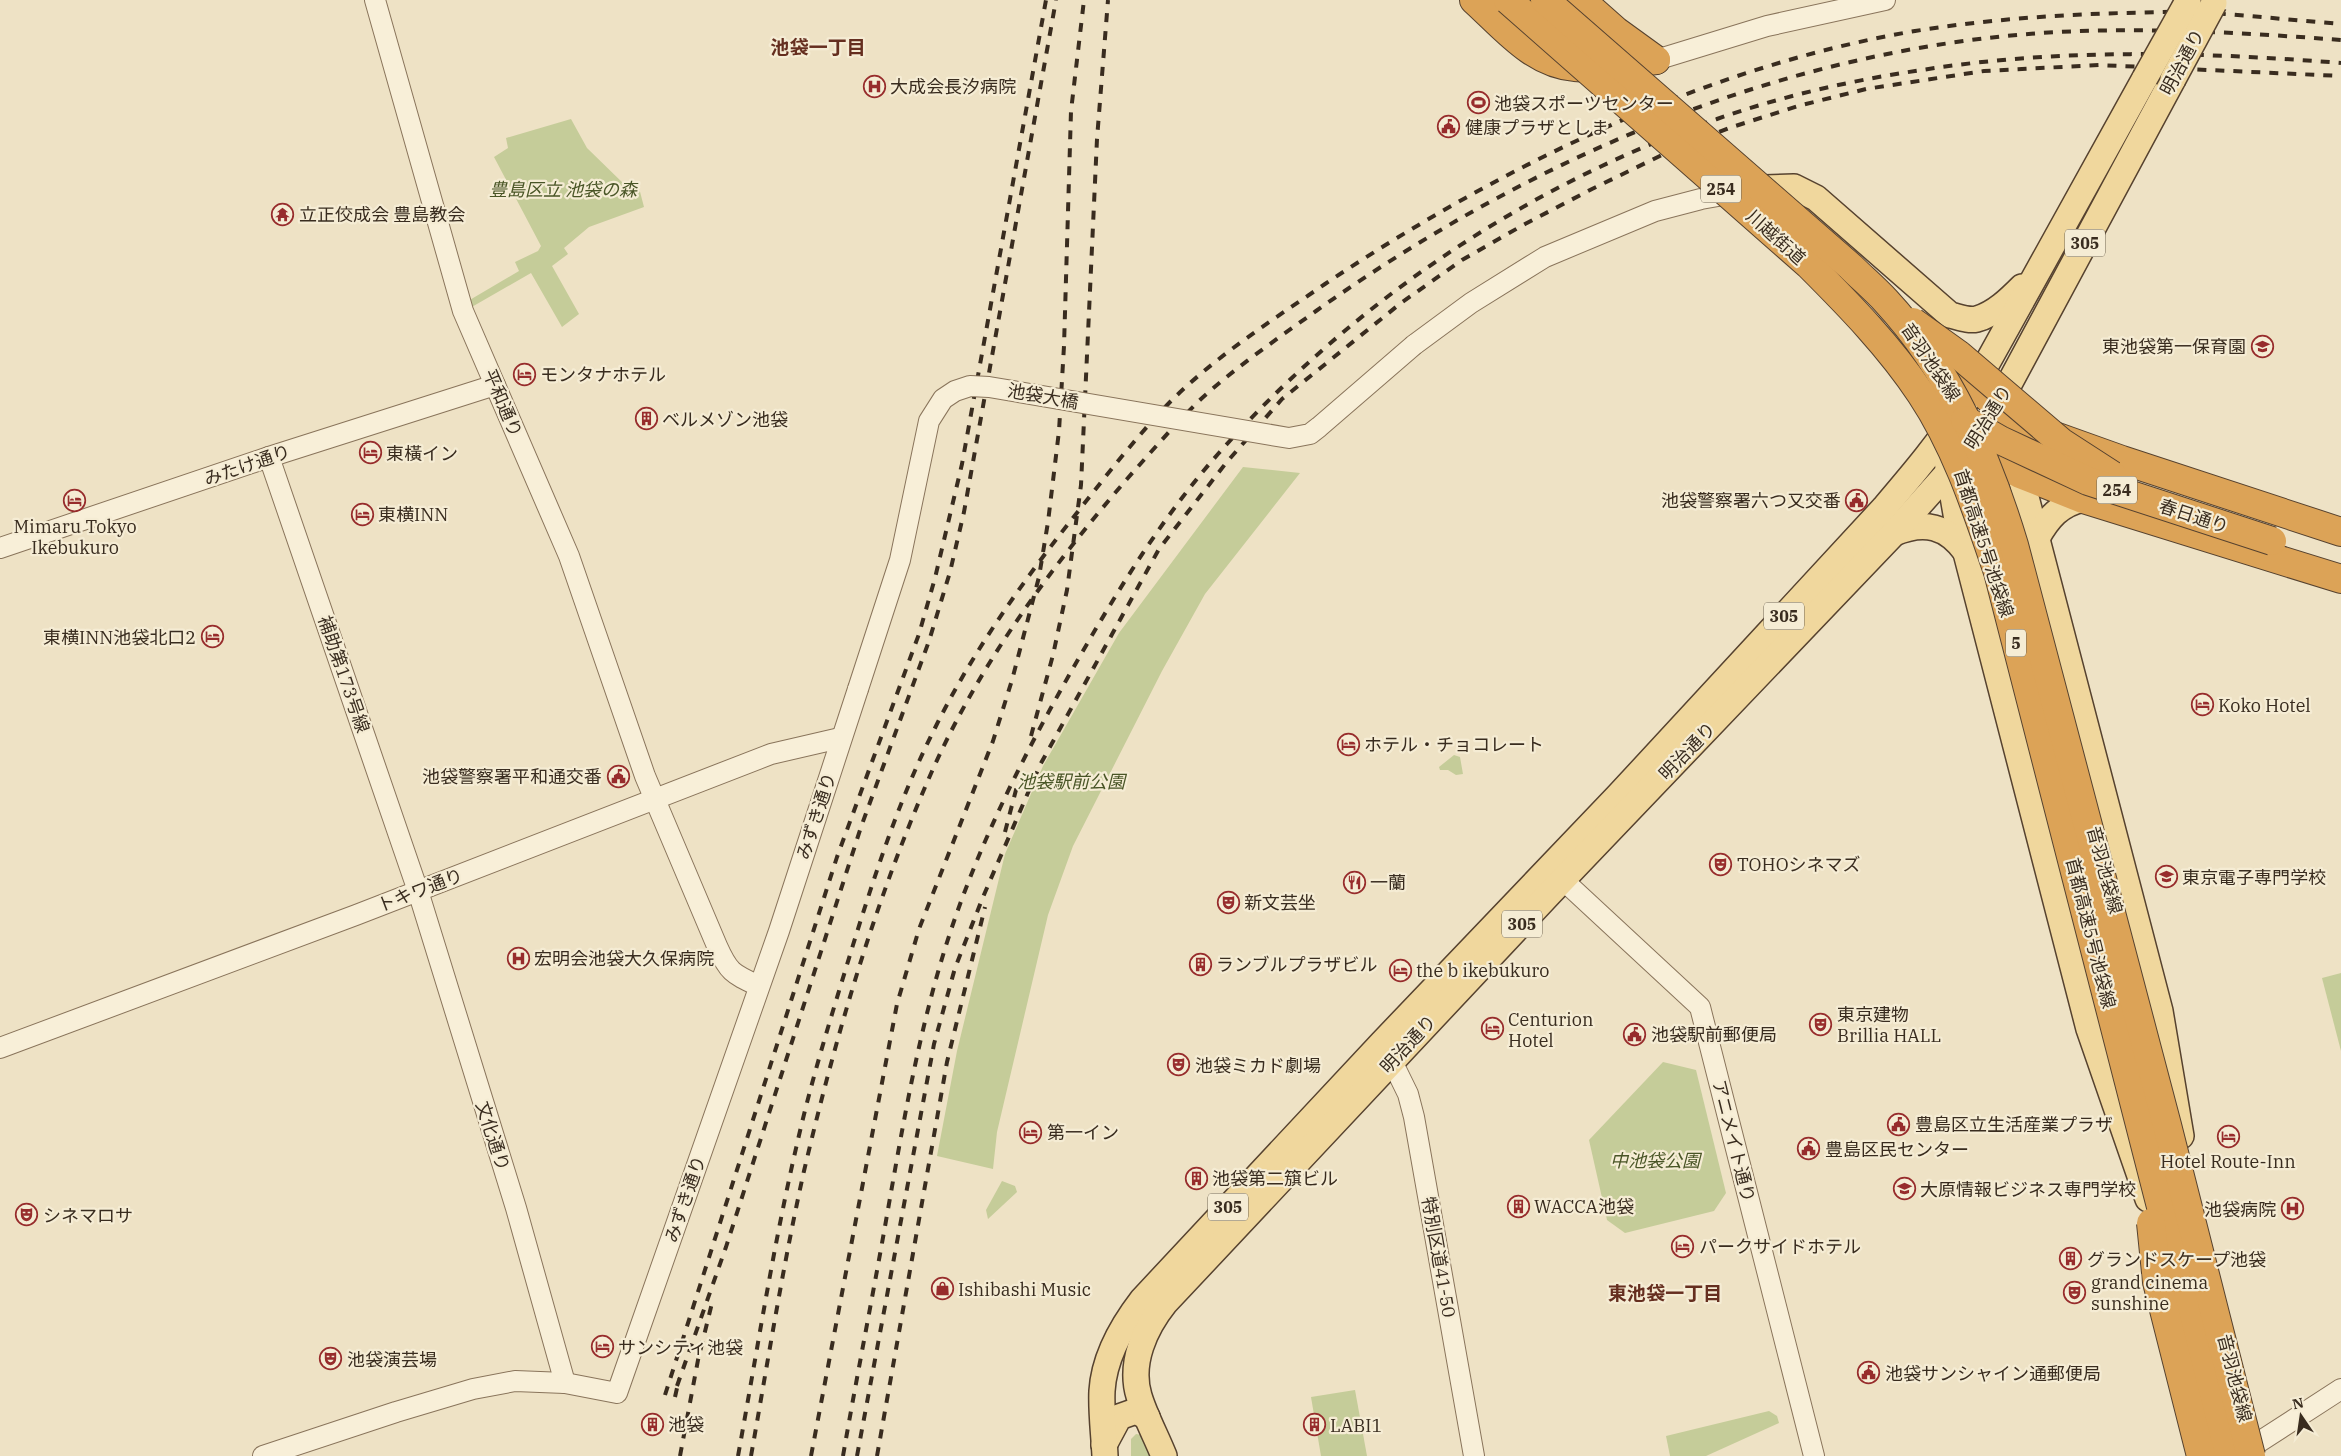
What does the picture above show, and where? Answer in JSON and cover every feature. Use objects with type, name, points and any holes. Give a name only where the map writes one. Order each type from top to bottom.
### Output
[{"type":"highway","points":[[1474,0],[1528,50],[1560,65],[1576,68],[1656,60]]},
{"type":"highway","name":"川越街道","points":[[1504,0],[1806,264],[1872,334],[1921,396],[1962,434]]},
{"type":"highway","name":"首都高速5号池袋線","points":[[1508,0],[1835,291],[1874,333],[1901,366],[1922,395],[1938,423],[1970,491],[1998,572],[2225,1456]]},
{"type":"highway","name":"川越街道","points":[[1546,0],[1807,228],[1894,308],[1960,355],[1989,393]]},
{"type":"highway","name":"首都高速5号池袋線","points":[[1546,0],[1851,267],[1886,302],[1930,358],[1947,383],[1964,414],[1991,476],[2014,545],[2253,1454]]},
{"type":"highway","points":[[1581,0],[1616,31],[1656,60]]},
{"type":"highway","points":[[1735,193],[1765,188],[2027,426],[2122,460],[2341,532]]},
{"type":"highway","points":[[1735,193],[1791,241],[1856,307],[1906,366],[1923,392],[1962,434],[2020,474],[2083,500],[2341,579]]},
{"type":"highway","name":"春日通り","points":[[1989,393],[2115,477],[2138,487],[2274,535],[2341,564]]},
{"type":"highway","name":"春日通り","points":[[1962,434],[2000,440],[2088,481],[2274,535],[2341,548]]},
{"type":"highway","points":[[2142,1131],[2157,1282],[2201,1456]]},
{"type":"main road","name":"明治通り","points":[[1989,393],[2038,270],[2144,78],[2189,1]]},
{"type":"main road","name":"明治通り","points":[[1164,1456],[1139,1396],[1136,1372],[1141,1345],[1155,1316],[1387,1052],[1618,796],[1884,508],[1962,434],[1989,393],[2173,79],[2215,1]]},
{"type":"main road","points":[[1765,188],[1794,187],[1816,198],[1950,315],[1977,319],[1995,310],[2013,296],[2038,270]]},
{"type":"main road","name":"音羽池袋線","points":[[1894,308],[1949,383],[1962,434],[1986,461],[2015,546],[2083,785],[2253,1454]]},
{"type":"main road","points":[[1989,393],[2020,474],[2160,1011],[2196,1224]]},
{"type":"main road","name":"音羽池袋線","points":[[1921,396],[1955,460],[1970,496],[1992,561],[2217,1456]]},
{"type":"main road","name":"明治通り","points":[[1104,1450],[1102,1397],[1104,1374],[1116,1341],[1130,1315],[1152,1288],[1387,1052],[1563,880],[1894,533],[1948,474],[1962,434]]},
{"type":"main road","points":[[1948,474],[1966,552],[2089,1029],[2160,1234]]},
{"type":"main road","points":[[2037,538],[2050,518],[2058,510],[2066,504],[2083,500]]},
{"type":"main road","points":[[1894,533],[1913,527],[1924,526],[1939,529],[1956,539],[1966,552]]},
{"type":"main road","points":[[1966,552],[1978,540],[1997,530],[2017,528],[2037,538]]},
{"type":"main road","points":[[1104,1450],[1119,1418],[1136,1411],[1147,1417]]},
{"type":"street","name":"平和通り","points":[[375,0],[463,311],[569,556],[654,799],[726,968],[759,986]]},
{"type":"street","points":[[1656,60],[1767,26],[1885,0]]},
{"type":"street","name":"池袋大橋","points":[[858,689],[900,560],[929,421],[943,399],[955,390],[970,386],[989,387],[1288,438],[1298,437],[1320,427],[1363,387],[1471,302],[1545,257],[1655,211],[1701,199],[1735,193]]},
{"type":"street","name":"みたけ通り","points":[[0,548],[269,457],[496,385]]},
{"type":"street","name":"補助第173号線","points":[[269,457],[418,891]]},
{"type":"street","name":"みずき通り","points":[[262,1456],[296,1451],[474,1389],[515,1381],[565,1382],[617,1393],[759,986],[840,738],[858,689]]},
{"type":"street","name":"トキワ通り","points":[[0,1048],[418,891],[771,754],[840,738]]},
{"type":"street","name":"アニメイト通り","points":[[1563,880],[1700,1007],[1814,1456]]},
{"type":"street","name":"文化通り","points":[[418,891],[516,1208],[565,1382]]},
{"type":"street","name":"特別区道41-50","points":[[1387,1052],[1408,1094],[1414,1117],[1474,1456]]},
{"type":"street","points":[[2253,1454],[2341,1389]]},
{"type":"green space","name":"豊島区立 池袋の森","points":[[571,119],[587,148],[626,186],[638,184],[644,207],[589,227],[564,248],[568,254],[552,266],[579,314],[562,327],[531,273],[470,308],[468,301],[519,271],[515,262],[538,251],[541,246],[494,157],[508,148],[506,138]]},
{"type":"green space","name":"池袋駅前公園","points":[[1243,467],[1300,473],[1205,594],[1162,671],[1073,846],[1048,915],[997,1132],[993,1169],[937,1156],[957,1051],[1005,854],[1043,766],[1119,633]]},
{"type":"green space","points":[[1454,755],[1460,757],[1463,774],[1456,775],[1448,770],[1440,770],[1439,767]]},
{"type":"green space","points":[[2341,973],[2341,1051],[2322,978]]},
{"type":"green space","name":"中池袋公園","points":[[1663,1062],[1696,1070],[1726,1193],[1714,1211],[1625,1233],[1607,1220],[1589,1140]]},
{"type":"green space","points":[[1002,1181],[1015,1186],[1017,1192],[988,1219],[986,1210]]},
{"type":"green space","points":[[1355,1390],[1367,1456],[1321,1456],[1311,1397]]},
{"type":"green space","points":[[1769,1411],[1777,1416],[1779,1423],[1706,1456],[1670,1456],[1666,1436]]},
{"type":"green space","points":[[1136,1434],[1142,1435],[1151,1456],[1131,1456],[1131,1439]]},
{"type":"railway","points":[[665,1395],[837,857],[919,634],[935,578],[962,464],[1046,0]]},
{"type":"railway","points":[[677,1386],[726,1247],[861,827],[929,641],[950,572],[964,512],[1056,0]]},
{"type":"railway","points":[[811,1456],[897,1004],[919,929],[993,741],[1012,680],[1039,577],[1059,431],[1064,346],[1071,111],[1084,0]]},
{"type":"railway","points":[[1031,736],[1053,655],[1067,590],[1081,485],[1097,139],[1108,0]]},
{"type":"railway","points":[[738,1456],[780,1222],[809,1094],[830,1019],[889,835],[922,754],[966,671],[1018,591],[1056,539],[1122,457],[1157,415],[1188,385],[1225,354],[1325,284],[1462,200],[1534,162],[1607,127],[1682,96],[1759,69],[1836,47],[1915,31],[2018,19],[2096,14],[2186,12],[2341,24]]},
{"type":"railway","points":[[751,1456],[782,1277],[816,1120],[859,967],[912,817],[952,729],[995,653],[1019,617],[1071,546],[1099,512],[1172,428],[1214,387],[1242,364],[1391,260],[1469,214],[1549,171],[1631,134],[1715,101],[1801,74],[1889,54],[1979,39],[2023,34],[2160,30],[2341,40]]},
{"type":"railway","points":[[843,1456],[900,1143],[930,1000],[951,930],[978,859],[1009,790],[1061,689],[1144,551],[1198,477],[1270,399],[1326,347],[1384,299],[1446,255],[1511,214],[1577,178],[1646,146],[1717,119],[1767,103],[1844,84],[1896,74],[2026,58],[2131,54],[2236,56],[2341,63]]},
{"type":"railway","points":[[857,1456],[934,1044],[955,968],[983,897],[1040,765],[1159,549],[1226,463],[1282,399],[1401,303],[1462,260],[1525,224],[1664,154],[1729,128],[1798,106],[1866,89],[1984,71],[2099,65],[2341,76]]},
{"type":"railway","points":[[1005,832],[1017,786]]},
{"type":"railway","points":[[877,1456],[947,1062],[985,907]]},
{"type":"railway","points":[[680,1456],[698,1360],[712,1303]]},
{"type":"railway","points":[[675,1397],[679,1379]]},
{"type":"place","name":"大成会長汐病院","points":[[874,86]]},
{"type":"place","name":"池袋スポーツセンター","points":[[1478,103]]},
{"type":"place","name":"健康プラザとしま","points":[[1449,127]]},
{"type":"place","name":"立正佼成会 豊島教会","points":[[283,214]]},
{"type":"place","name":"東池袋第一保育園","points":[[2262,346]]},
{"type":"place","name":"モンタナホテル","points":[[524,374]]},
{"type":"place","name":"ベルメゾン池袋","points":[[646,419]]},
{"type":"place","name":"東橫イン","points":[[370,453]]},
{"type":"place","name":"池袋警察署六つ又交番","points":[[1857,500]]},
{"type":"place","name":"Mimaru Tokyo Ikebukuro","points":[[75,501]]},
{"type":"place","name":"東横INN","points":[[362,514]]},
{"type":"place","name":"東横INN池袋北口2","points":[[212,637]]},
{"type":"place","name":"Koko Hotel","points":[[2202,705]]},
{"type":"place","name":"ホテル・チョコレート","points":[[1348,744]]},
{"type":"place","name":"池袋警察署平和通交番","points":[[618,776]]},
{"type":"place","name":"TOHOシネマズ","points":[[1721,864]]},
{"type":"place","name":"東京電子専門学校","points":[[2166,877]]},
{"type":"place","name":"一蘭","points":[[1354,882]]},
{"type":"place","name":"新文芸坐","points":[[1228,902]]},
{"type":"place","name":"宏明会池袋大久保病院","points":[[518,958]]},
{"type":"place","name":"ランブルプラザビル","points":[[1200,964]]},
{"type":"place","name":"the b ikebukuro","points":[[1400,970]]},
{"type":"place","name":"東京建物 Brillia HALL","points":[[1821,1024]]},
{"type":"place","name":"Centurion Hotel","points":[[1492,1029]]},
{"type":"place","name":"池袋駅前郵便局","points":[[1635,1034]]},
{"type":"place","name":"池袋ミカド劇場","points":[[1179,1065]]},
{"type":"place","name":"豊島区立生活産業プラザ","points":[[1899,1124]]},
{"type":"place","name":"第一イン","points":[[1031,1132]]},
{"type":"place","name":"Hotel Route-Inn","points":[[2228,1136]]},
{"type":"place","name":"豊島区民センター","points":[[1809,1149]]},
{"type":"place","name":"池袋第二簱ビル","points":[[1196,1178]]},
{"type":"place","name":"大原情報ビジネス専門学校","points":[[1904,1189]]},
{"type":"place","name":"WACCA池袋","points":[[1518,1206]]},
{"type":"place","name":"池袋病院","points":[[2292,1209]]},
{"type":"place","name":"シネマロサ","points":[[27,1215]]},
{"type":"place","name":"パークサイドホテル","points":[[1683,1246]]},
{"type":"place","name":"グランドスケープ池袋","points":[[2071,1259]]},
{"type":"place","name":"Ishibashi Music","points":[[942,1289]]},
{"type":"place","name":"grand cinema sunshine","points":[[2075,1292]]},
{"type":"place","name":"サンシティ池袋","points":[[602,1347]]},
{"type":"place","name":"池袋演芸場","points":[[331,1359]]},
{"type":"place","name":"池袋サンシャイン通郵便局","points":[[1869,1373]]},
{"type":"place","name":"池袋","points":[[652,1424]]},
{"type":"place","name":"LABI1","points":[[1314,1425]]},
{"type":"district","name":"池袋一丁目","points":[[818,47]]},
{"type":"district","name":"東池袋一丁目","points":[[1665,1293]]}]
